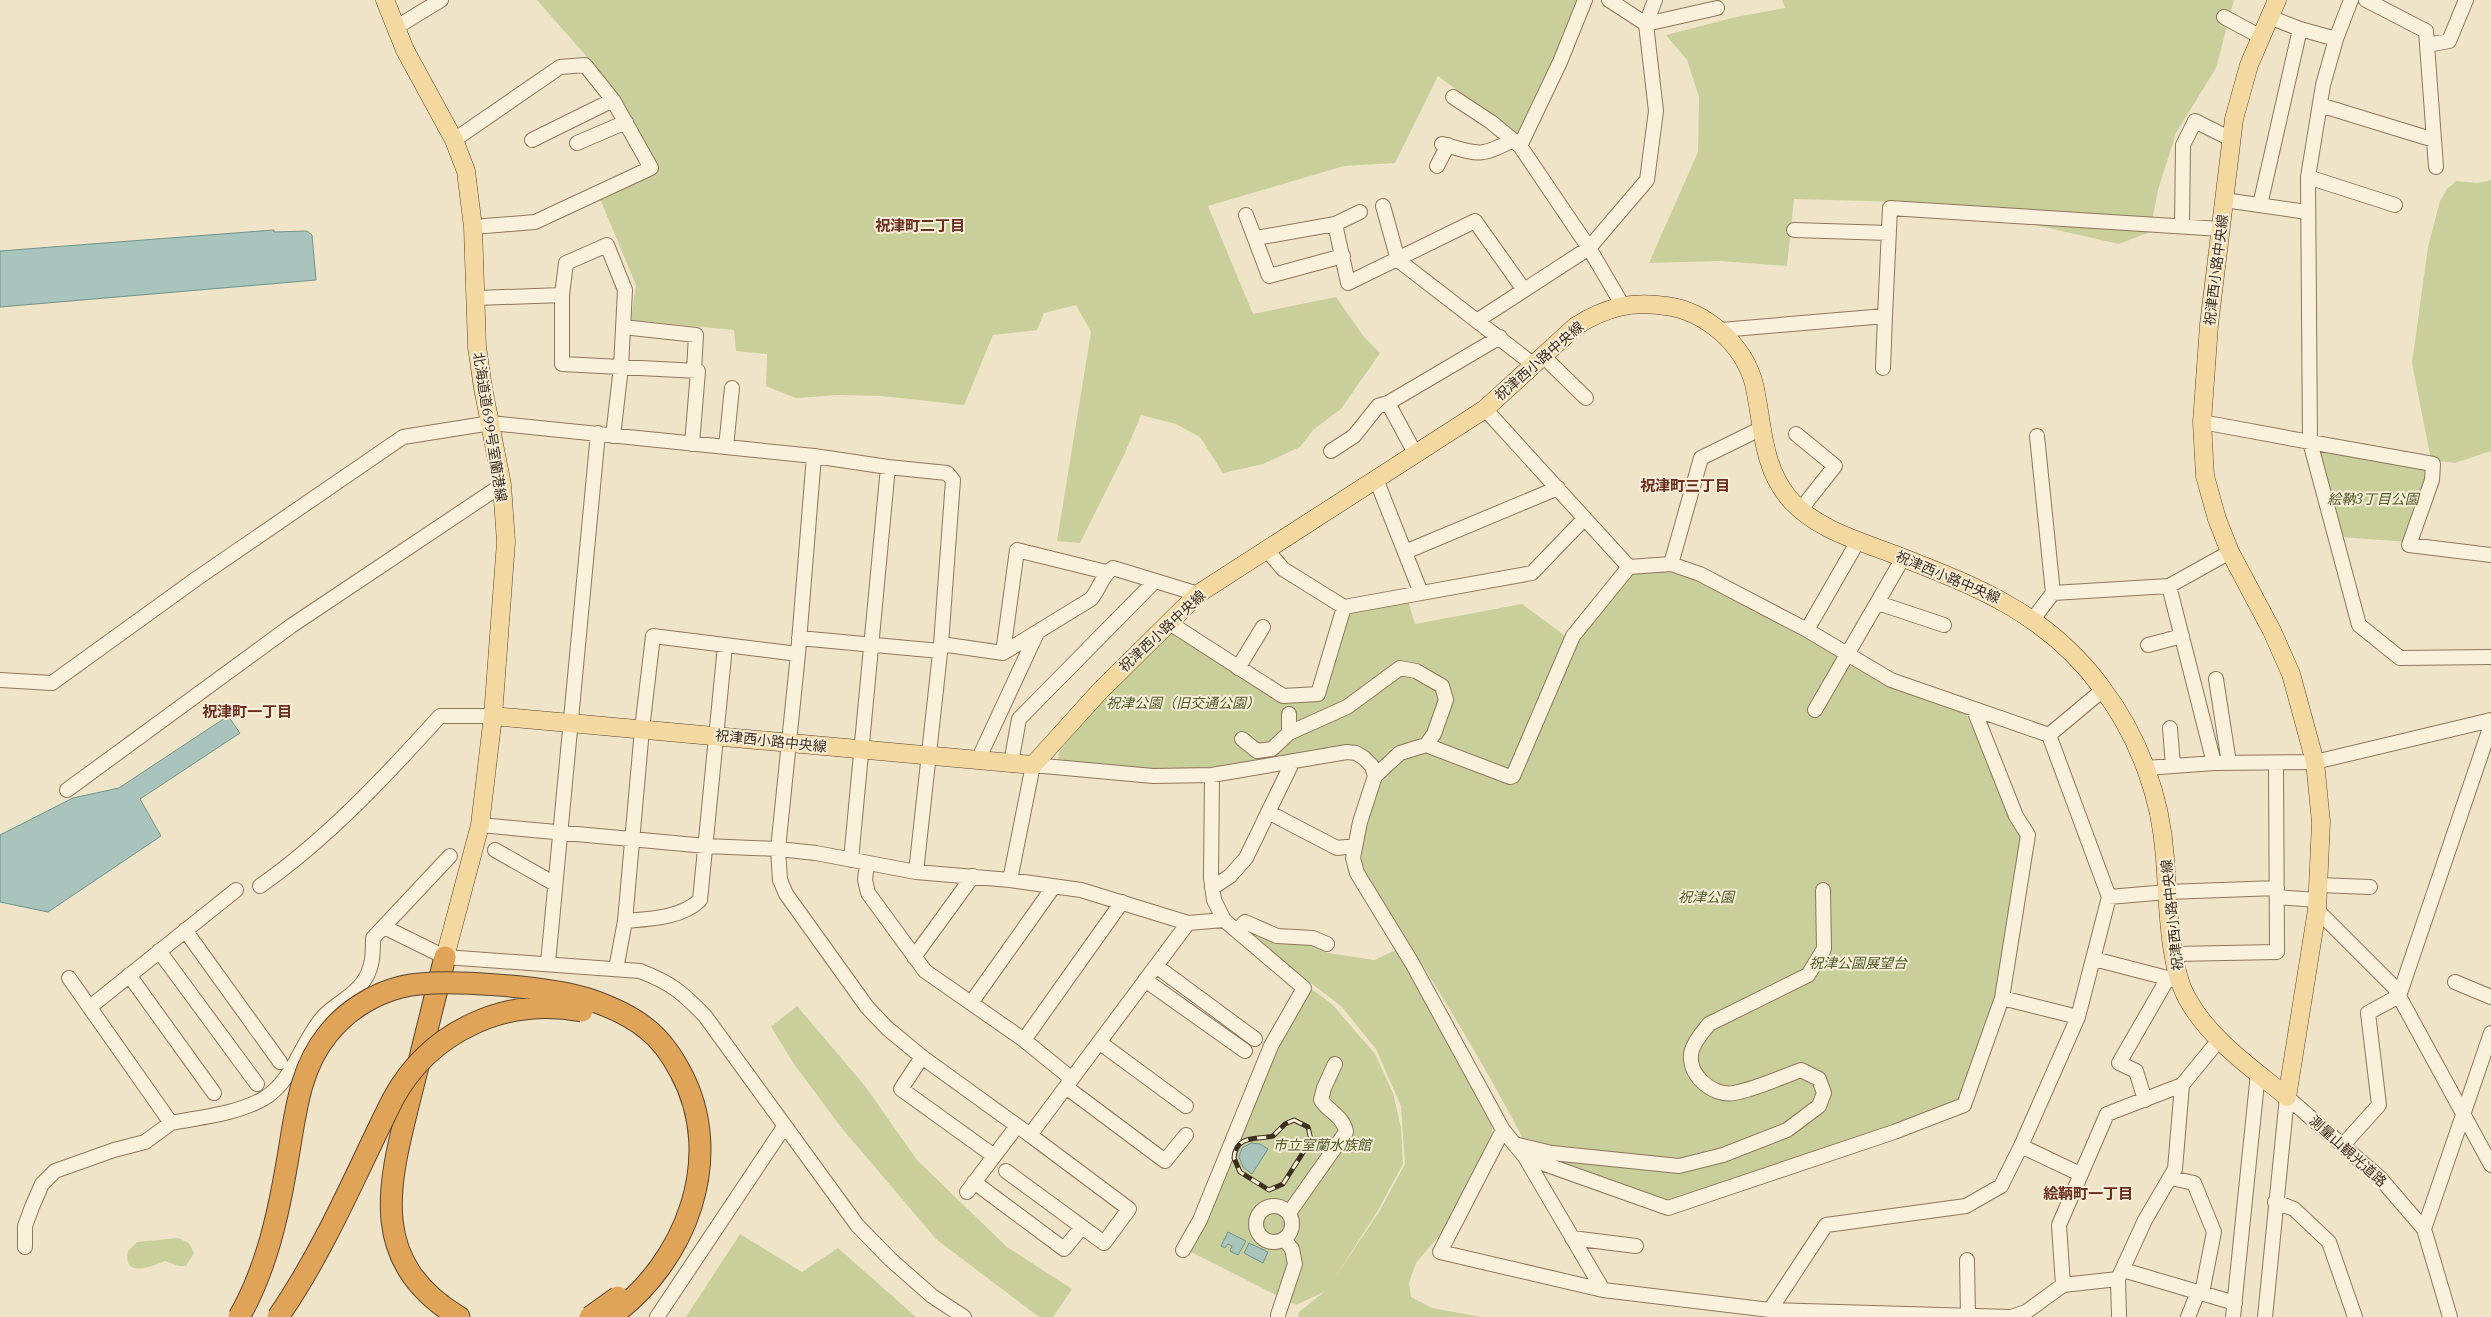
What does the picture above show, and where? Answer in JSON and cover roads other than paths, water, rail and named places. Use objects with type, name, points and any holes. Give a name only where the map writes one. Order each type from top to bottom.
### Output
[{"type":"highway","points":[[436,1317],[417,1301],[395,1270],[383,1236],[380,1210],[382,1175],[387,1142],[415,1046],[445,957]]},
{"type":"highway","points":[[445,957],[397,1151],[390,1195],[392,1222],[398,1247],[416,1283],[442,1307],[459,1317]]},
{"type":"highway","points":[[239,1317],[260,1271],[274,1228],[300,1094],[308,1067],[317,1050],[338,1023],[363,1003],[378,994],[424,983],[532,990],[588,999],[618,1010],[648,1029],[671,1054],[689,1088],[699,1122],[698,1176],[694,1198],[682,1234],[653,1280],[610,1317]]},
{"type":"highway","points":[[278,1317],[299,1286],[329,1234],[393,1099],[402,1082],[415,1067],[449,1038],[485,1019],[514,1009],[564,1007],[590,1012],[616,1022],[649,1045],[678,1091],[685,1113],[687,1138],[686,1172],[679,1207],[666,1238],[651,1263],[638,1278],[604,1309],[590,1317]]},
{"type":"main road","name":"北海道道699号室蘭港線","points":[[385,0],[395,28],[454,140],[468,178],[474,227],[478,356],[502,485],[506,542],[505,576],[493,716],[480,825],[445,957]]},
{"type":"main road","name":"祝津西小路中央線","points":[[2277,0],[2241,88],[2232,139],[2209,325],[2202,422],[2206,476],[2217,519],[2230,552],[2272,630],[2291,674],[2315,762],[2321,822],[2317,898],[2287,1098]]},
{"type":"main road","name":"祝津西小路中央線","points":[[493,716],[1033,765],[1098,692],[1198,594],[1485,409],[1576,326],[1592,316],[1623,306],[1642,303],[1674,307],[1694,314],[1720,330],[1745,361],[1750,373],[1767,456],[1788,497],[1801,509],[1834,531],[1980,588],[2033,619],[2076,657],[2104,690],[2130,733],[2146,768],[2160,816],[2174,954],[2174,979],[2200,1019],[2219,1040],[2287,1098]]},
{"type":"street","points":[[395,28],[440,0]]},
{"type":"street","points":[[1437,166],[1445,144],[1480,154],[1516,143],[1560,62],[1584,0]]},
{"type":"street","points":[[1609,0],[1646,24],[1717,8]]},
{"type":"street","points":[[1478,320],[1589,248],[1647,180],[1656,111],[1646,24],[1655,0]]},
{"type":"street","points":[[2351,0],[2336,39],[2320,105],[2308,177],[2310,442],[2359,625],[2400,658],[2491,657]]},
{"type":"street","points":[[2366,0],[2426,31],[2436,167]]},
{"type":"street","points":[[2427,45],[2450,41],[2466,0]]},
{"type":"street","points":[[2224,17],[2261,37]]},
{"type":"street","points":[[2269,17],[2300,29],[2336,39]]},
{"type":"street","points":[[2260,206],[2300,29]]},
{"type":"street","points":[[454,140],[560,67],[585,65],[613,100],[651,168],[535,222],[474,227]]},
{"type":"street","points":[[1453,97],[1516,143],[1589,248],[1623,306]]},
{"type":"street","points":[[532,140],[613,100]]},
{"type":"street","points":[[2320,105],[2434,140]]},
{"type":"street","points":[[2182,226],[2183,145],[2195,121],[2232,139]]},
{"type":"street","points":[[577,143],[626,122]]},
{"type":"street","points":[[2308,177],[2395,205]]},
{"type":"street","points":[[2224,200],[2307,212]]},
{"type":"street","points":[[1383,206],[1398,260],[1500,337],[1539,360],[1586,398]]},
{"type":"street","points":[[1883,368],[1890,208],[2221,229]]},
{"type":"street","points":[[1256,238],[1335,224],[1360,212]]},
{"type":"street","points":[[1246,215],[1269,276],[1342,256]]},
{"type":"street","points":[[1335,224],[1348,283],[1475,221],[1524,290]]},
{"type":"street","points":[[1794,230],[1889,233]]},
{"type":"street","points":[[613,436],[621,367],[625,290],[607,245],[566,263],[562,295],[562,364],[621,367],[694,371],[698,371],[692,444]]},
{"type":"street","points":[[476,298],[562,295]]},
{"type":"street","points":[[1720,330],[1885,316]]},
{"type":"street","points":[[624,327],[696,335],[694,371]]},
{"type":"street","points":[[1331,451],[1354,436],[1378,406],[1388,404],[1500,337]]},
{"type":"street","points":[[726,447],[732,388]]},
{"type":"street","points":[[1388,404],[1416,454]]},
{"type":"street","points":[[1485,409],[1629,568]]},
{"type":"street","points":[[2202,422],[2433,464],[2432,480],[2410,545],[2491,555]]},
{"type":"street","points":[[0,680],[52,683],[196,579],[404,437],[491,424],[814,456],[888,467],[947,473],[952,480],[941,648],[916,872]]},
{"type":"street","points":[[1671,564],[1701,458],[1760,429]]},
{"type":"street","points":[[548,963],[598,434]]},
{"type":"street","points":[[1796,434],[1835,466],[1801,509]]},
{"type":"street","points":[[2033,619],[2053,593],[2037,436]]},
{"type":"street","points":[[814,456],[798,654],[778,849],[780,880],[786,894],[867,1007],[887,1028],[922,1057],[1129,1209],[1104,1243],[1006,1171]]},
{"type":"street","points":[[851,860],[888,467]]},
{"type":"street","points":[[1376,479],[1421,593]]},
{"type":"street","points":[[67,790],[291,626],[502,485]]},
{"type":"street","points":[[1405,552],[1558,488]]},
{"type":"street","points":[[1266,549],[1283,568],[1344,608],[1532,572],[1584,519]]},
{"type":"street","points":[[1807,630],[1858,541]]},
{"type":"street","points":[[1004,653],[1017,550],[1106,572]]},
{"type":"street","points":[[2053,593],[2169,586],[2230,552]]},
{"type":"street","points":[[1815,710],[1903,558]]},
{"type":"street","points":[[1426,745],[1510,777],[1514,776],[1573,636],[1629,568],[1671,564],[1700,574],[1807,630],[1891,680],[2049,735]]},
{"type":"street","points":[[799,638],[872,645],[1004,653],[1092,599],[1106,572],[1113,568],[1198,594]]},
{"type":"street","points":[[1011,763],[1019,719],[1155,581]]},
{"type":"street","points":[[2169,586],[2214,763]]},
{"type":"street","points":[[1878,603],[1944,625]]},
{"type":"street","points":[[1168,622],[1283,696],[1318,694],[1344,608]]},
{"type":"street","points":[[1238,668],[1263,627]]},
{"type":"street","points":[[978,760],[1038,633]]},
{"type":"street","points":[[616,969],[625,921],[642,729],[653,636],[798,654]]},
{"type":"street","points":[[2148,645],[2182,636]]},
{"type":"street","points":[[625,921],[652,919],[692,908],[700,900],[725,646]]},
{"type":"street","points":[[1242,739],[1257,751],[1272,749],[1288,733],[1347,707],[1400,668],[1416,671],[1442,686],[1446,700],[1434,734],[1426,745],[1400,753],[1375,776],[1355,846],[1353,858],[1357,874],[1412,963],[1503,1130],[1525,1157],[1603,1290]]},
{"type":"street","points":[[2196,692],[2217,686],[2230,763]]},
{"type":"street","points":[[2049,735],[2104,690]]},
{"type":"street","points":[[1525,1157],[1668,1208],[1894,1132],[1964,1106],[2002,998],[2028,835],[2016,816],[1974,710]]},
{"type":"street","points":[[1288,714],[1288,733]]},
{"type":"street","points":[[260,886],[292,864],[397,764],[440,716],[493,716]]},
{"type":"street","points":[[2146,768],[2214,763],[2315,762],[2491,720]]},
{"type":"street","points":[[2343,1145],[2379,1105],[2368,1013],[2399,996],[2491,725]]},
{"type":"street","points":[[2170,728],[2173,766]]},
{"type":"street","points":[[1770,1310],[1826,1225],[1966,1206],[2001,1186],[2021,1146],[2078,1017],[2109,898],[2049,735]]},
{"type":"street","points":[[1010,880],[1033,765],[1153,776],[1212,775],[1347,752],[1356,753],[1372,766],[1375,776]]},
{"type":"street","points":[[1212,888],[1230,876],[1246,858],[1293,761]]},
{"type":"street","points":[[2174,954],[2278,952],[2276,763]]},
{"type":"street","points":[[1183,1250],[1200,1220],[1271,1046],[1304,988],[1224,920],[1214,900],[1212,888],[1212,775]]},
{"type":"street","points":[[1268,812],[1337,848],[1355,846]]},
{"type":"street","points":[[480,825],[559,834],[706,846],[778,849],[916,872],[1010,880],[1081,890],[1188,923],[1224,920]]},
{"type":"street","points":[[496,850],[554,884]]},
{"type":"street","points":[[25,1247],[25,1226],[32,1206],[42,1184],[56,1171],[114,1150],[145,1142],[171,1123],[244,1108],[271,1094],[286,1077],[309,1036],[323,1017],[363,983],[371,967],[373,938],[450,856]]},
{"type":"street","points":[[867,863],[865,880],[868,893],[926,971],[1024,1040],[1069,1083],[1166,1161],[1186,1135]]},
{"type":"street","points":[[914,956],[973,876]]},
{"type":"street","points":[[971,1003],[1054,886]]},
{"type":"street","points":[[2109,898],[2167,892],[2277,892],[2317,898],[2370,887]]},
{"type":"street","points":[[90,1007],[236,890]]},
{"type":"street","points":[[1514,1144],[1552,1153],[1679,1166],[1724,1155],[1787,1130],[1819,1106],[1824,1093],[1819,1079],[1801,1070],[1732,1094],[1716,1092],[1705,1086],[1693,1068],[1691,1051],[1709,1024],[1808,975],[1824,949],[1824,890]]},
{"type":"street","points":[[2317,898],[2394,987],[2491,1165]]},
{"type":"street","points":[[1024,1040],[1122,902]]},
{"type":"street","points":[[1237,931],[1246,922],[1277,936],[1313,938],[1327,944]]},
{"type":"street","points":[[1030,1135],[1188,923]]},
{"type":"street","points":[[384,928],[445,957],[640,971],[668,982],[687,997],[705,1016],[857,1225],[890,1259],[932,1296],[964,1317]]},
{"type":"street","points":[[185,930],[280,1062]]},
{"type":"street","points":[[159,951],[257,1084]]},
{"type":"street","points":[[2094,959],[2174,979],[2119,1063],[2136,1071],[2145,1100]]},
{"type":"street","points":[[1156,966],[1255,1039]]},
{"type":"street","points":[[129,975],[214,1093]]},
{"type":"street","points":[[69,978],[171,1123]]},
{"type":"street","points":[[1145,980],[1245,1051]]},
{"type":"street","points":[[2455,982],[2491,997]]},
{"type":"street","points":[[2002,998],[2078,1017]]},
{"type":"street","points":[[2424,1229],[2491,1033]]},
{"type":"street","points":[[2063,1285],[2058,1224],[2107,1114],[2182,1085],[2219,1040]]},
{"type":"street","points":[[1099,1042],[1186,1106]]},
{"type":"street","points":[[922,1057],[902,1089],[994,1156]]},
{"type":"street","points":[[1289,1213],[1346,1132],[1341,1120],[1321,1100],[1324,1088],[1335,1064]]},
{"type":"street","points":[[2233,1317],[2258,1073]]},
{"type":"street","points":[[2119,1317],[2120,1275],[2145,1220],[2170,1178],[2176,1162],[2182,1085]]},
{"type":"street","points":[[2265,1317],[2287,1098]]},
{"type":"street","name":"測量山観光道路","points":[[2287,1098],[2380,1178],[2424,1229],[2450,1317]]},
{"type":"street","points":[[1017,1126],[971,1187],[1064,1250],[1082,1227]]},
{"type":"street","points":[[657,1317],[784,1127]]},
{"type":"street","points":[[1503,1130],[1440,1252],[1603,1290],[1770,1310],[2011,1317],[2026,1312],[2063,1285],[2120,1275],[2200,1292],[2235,1302]]},
{"type":"street","points":[[2021,1146],[2080,1174]]},
{"type":"street","points":[[2170,1178],[2194,1183],[2214,1232],[2200,1292],[2188,1317]]},
{"type":"street","points":[[2276,1202],[2294,1208],[2329,1242],[2355,1317]]},
{"type":"street","points":[[1280,1207],[1289,1213],[1292,1224],[1291,1230],[1284,1239],[1279,1242],[1267,1240],[1258,1232],[1257,1220],[1259,1215],[1268,1208],[1280,1207]]},
{"type":"street","points":[[1572,1238],[1636,1246]]},
{"type":"street","points":[[1278,1316],[1296,1264],[1292,1250],[1284,1239]]},
{"type":"street","points":[[1967,1260],[1968,1316]]},
{"type":"water","points":[[274,230],[274,232],[307,231],[312,235],[316,280],[0,307],[0,251]]},
{"type":"water","points":[[228,716],[240,733],[140,799],[161,836],[48,912],[0,902],[0,835],[73,798],[119,788]]},
{"type":"water","points":[[1251,1143],[1260,1144],[1268,1149],[1252,1174],[1243,1167],[1239,1157],[1242,1148]]},
{"type":"water","points":[[1228,1232],[1246,1241],[1238,1255],[1230,1251],[1232,1246],[1228,1244],[1225,1248],[1221,1246]]},
{"type":"water","points":[[1249,1243],[1268,1252],[1263,1263],[1244,1253]]},
{"type":"railway","points":[[1294,1120],[1308,1127],[1311,1140],[1283,1184],[1269,1190],[1240,1172],[1234,1158],[1239,1145],[1248,1140],[1273,1136],[1285,1124],[1294,1120]]},
{"type":"district","name":"祝津町二丁目","points":[[920,225]]},
{"type":"district","name":"祝津町三丁目","points":[[1685,485]]},
{"type":"district","name":"祝津町一丁目","points":[[247,711]]},
{"type":"district","name":"絵鞆町一丁目","points":[[2088,1193]]},
{"type":"park label","name":"絵靹3丁目公園","points":[[2373,499]]},
{"type":"park label","name":"祝津公園（旧交通公園）","points":[[1183,703]]},
{"type":"park label","name":"祝津公園","points":[[1706,897]]},
{"type":"park label","name":"祝津公園展望台","points":[[1858,963]]},
{"type":"park label","name":"市立室蘭水族館","points":[[1322,1145]]}]
